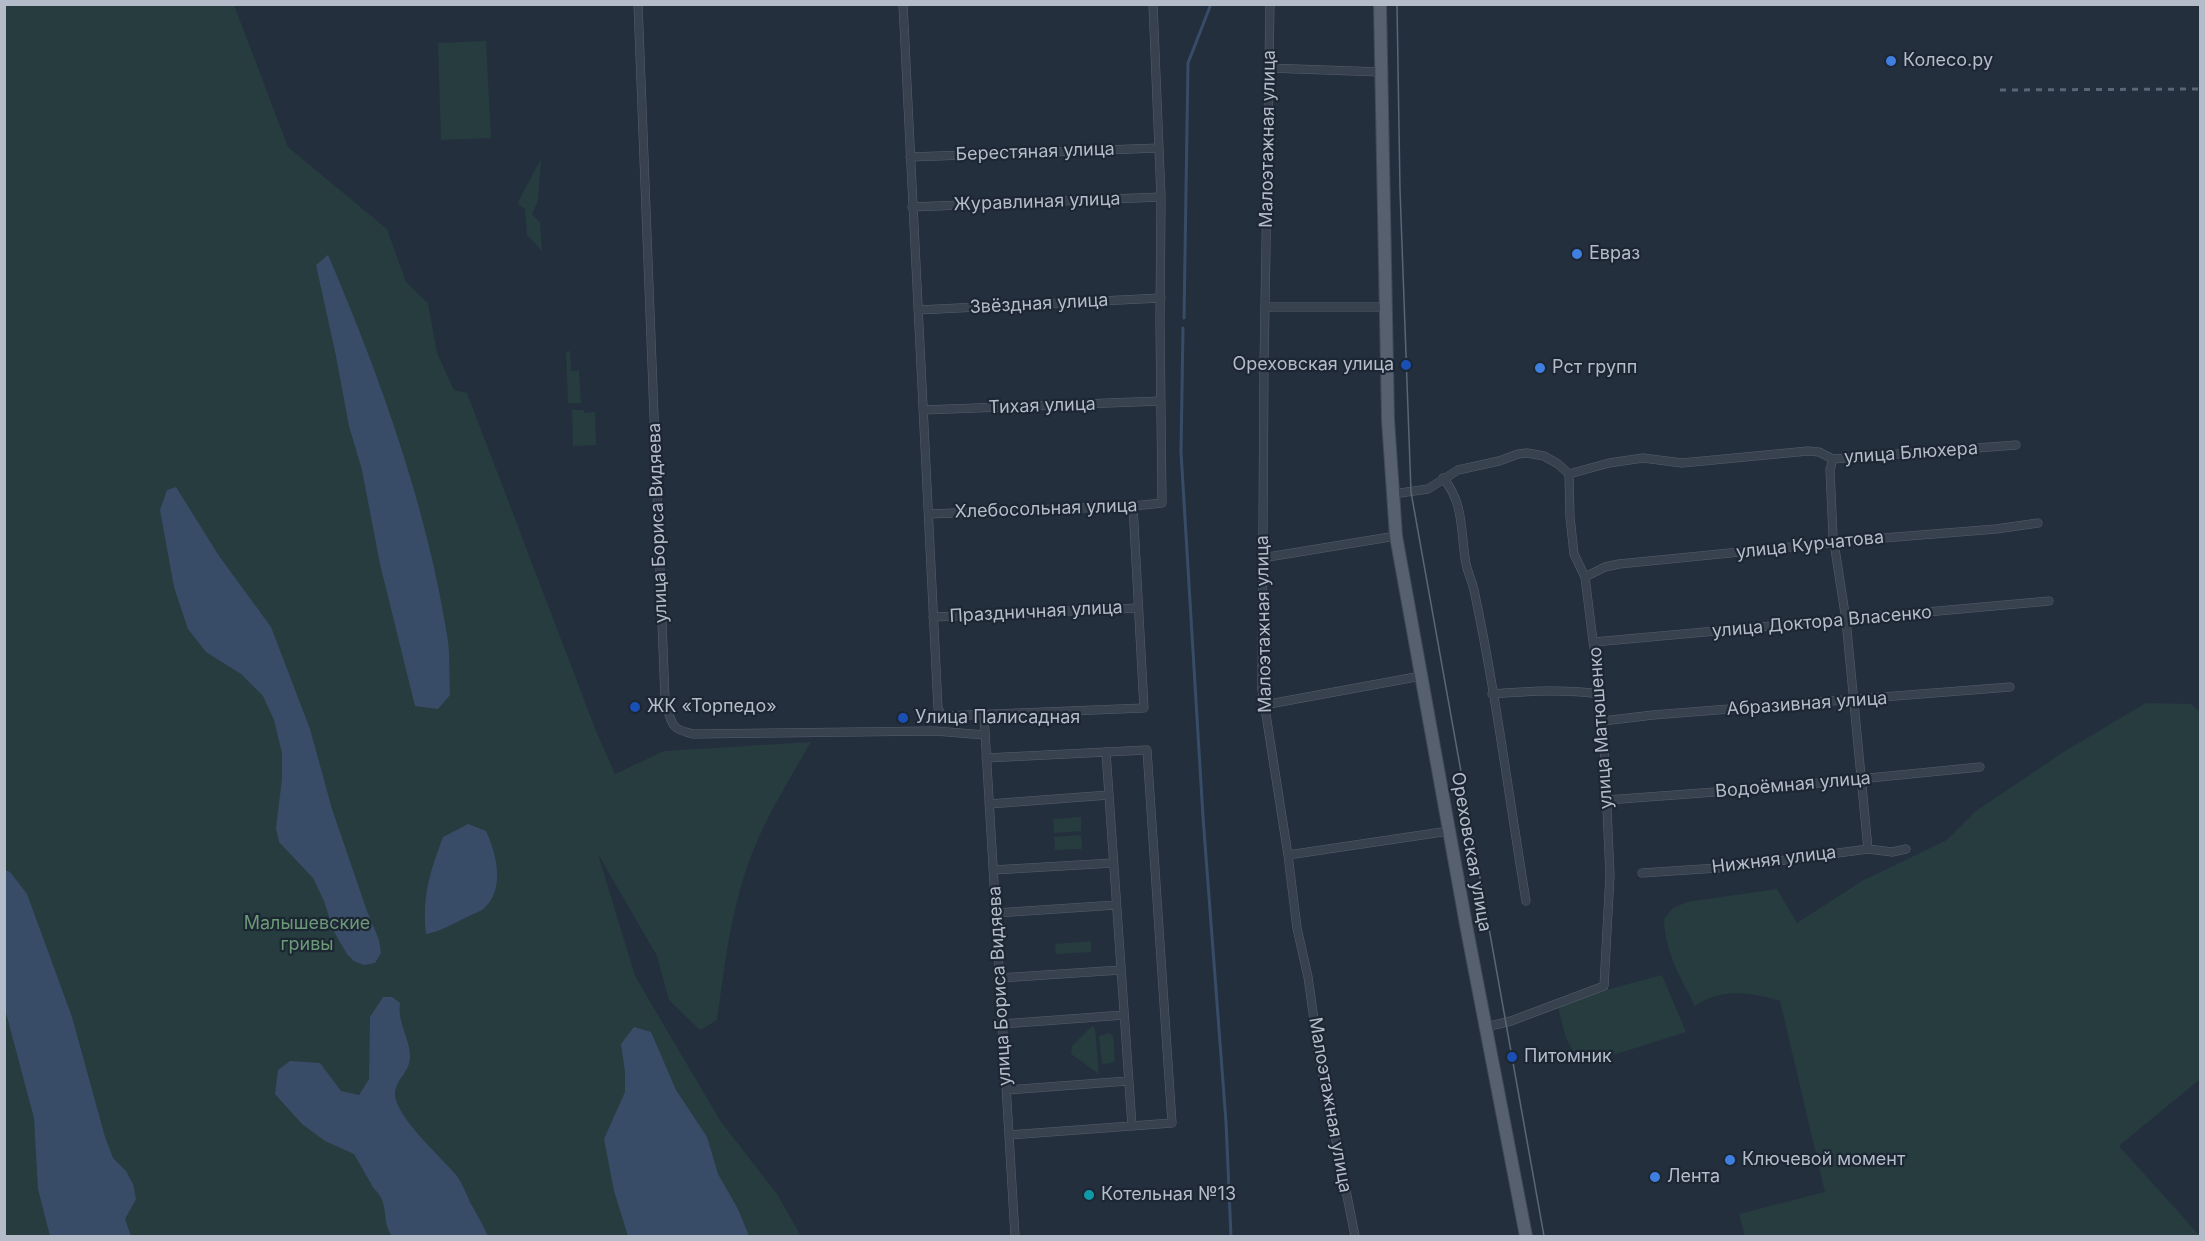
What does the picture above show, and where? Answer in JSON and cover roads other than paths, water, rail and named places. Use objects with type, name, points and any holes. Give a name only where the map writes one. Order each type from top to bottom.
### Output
[{"type":"main road","name":"Ореховская улица","points":[[1380,4],[1388,420],[1396,536],[1526,1236]]},
{"type":"street","name":"улица Бориса Видяева","points":[[638,4],[665,699],[672,725],[680,731],[694,734],[935,731],[985,735]]},
{"type":"street","points":[[1153,4],[1161,197],[1161,401]]},
{"type":"street","name":"Малоэтажная улица","points":[[1270,4],[1262,689],[1297,928],[1355,1236]]},
{"type":"street","points":[[903,5],[933,617],[940,714],[945,716],[984,715],[1144,708],[1133,506]]},
{"type":"street","points":[[1268,68],[1381,72]]},
{"type":"street","name":"Берестяная улица","points":[[910,157],[1159,148]]},
{"type":"street","name":"Журавлиная улица","points":[[912,207],[1161,197]]},
{"type":"street","name":"Звёздная улица","points":[[918,310],[1161,298]]},
{"type":"street","points":[[1266,307],[1386,307]]},
{"type":"street","name":"Тихая улица","points":[[923,410],[1161,401]]},
{"type":"street","name":"Хлебосольная улица","points":[[928,514],[1162,503],[1161,401]]},
{"type":"street","name":"улица Блюхера","points":[[1569,474],[1609,463],[1643,458],[1682,464],[1808,451],[1819,452],[1833,459],[2016,445]]},
{"type":"street","points":[[1393,494],[1428,489],[1458,470],[1527,453],[1544,456],[1569,474]]},
{"type":"street","points":[[1833,459],[1830,470],[1834,543],[1838,555],[1846,620],[1868,849]]},
{"type":"street","name":"улица Матюшенко","points":[[1486,1027],[1604,986],[1610,900],[1603,722],[1585,577],[1574,554],[1569,474]]},
{"type":"street","points":[[1443,478],[1453,490],[1458,503],[1466,564],[1492,694],[1526,901]]},
{"type":"street","name":"улица Курчатова","points":[[1585,577],[1605,567],[1619,564],[1996,529],[2038,523]]},
{"type":"street","points":[[1262,558],[1396,536]]},
{"type":"street","name":"улица Доктора Власенко","points":[[1594,642],[2049,601]]},
{"type":"street","name":"Праздничная улица","points":[[933,617],[1138,608]]},
{"type":"street","points":[[1264,705],[1421,676]]},
{"type":"street","name":"Абразивная улица","points":[[1603,722],[1653,715],[2010,687]]},
{"type":"street","points":[[1492,694],[1529,691],[1574,691],[1601,694]]},
{"type":"street","name":"улица Бориса Видяева","points":[[984,715],[1015,1236]]},
{"type":"street","points":[[986,758],[1147,750],[1172,1123],[1009,1135]]},
{"type":"street","points":[[1106,752],[1132,1126]]},
{"type":"street","name":"Водоёмная улица","points":[[1606,800],[1863,780],[1980,767]]},
{"type":"street","points":[[989,804],[1109,795]]},
{"type":"street","points":[[1288,855],[1449,831]]},
{"type":"street","name":"Нижняя улица","points":[[1642,873],[1733,867],[1868,849],[1892,852],[1906,849]]},
{"type":"street","points":[[993,870],[1113,863]]},
{"type":"street","points":[[996,913],[1116,904]]},
{"type":"street","points":[[1000,978],[1121,970]]},
{"type":"street","points":[[1002,1024],[1124,1015]]},
{"type":"street","points":[[1006,1090],[1128,1081]]},
{"type":"water","points":[[328,255],[384,396],[428,542],[449,654],[450,695],[438,709],[415,706],[380,564],[362,470],[349,426],[316,265]]},
{"type":"water","points":[[176,487],[219,556],[271,627],[310,729],[332,809],[379,940],[381,953],[375,963],[364,965],[354,961],[347,954],[334,932],[324,901],[313,878],[279,842],[276,828],[282,779],[282,753],[274,720],[263,696],[241,674],[206,652],[188,629],[174,587],[160,510],[167,490]]},
{"type":"water","points":[[468,824],[486,831],[490,841],[497,872],[494,893],[490,902],[482,910],[446,928],[426,934],[425,908],[428,884],[443,837]]},
{"type":"water","points":[[5,870],[10,872],[27,894],[72,1017],[105,1137],[113,1158],[126,1171],[133,1184],[136,1199],[125,1219],[131,1236],[50,1236],[38,1189],[34,1118],[5,1009]]},
{"type":"water","points":[[383,997],[392,997],[400,1003],[400,1017],[410,1057],[408,1067],[395,1090],[397,1104],[411,1125],[463,1185],[488,1236],[392,1236],[387,1225],[382,1200],[354,1154],[325,1141],[302,1124],[275,1094],[278,1070],[290,1061],[320,1063],[341,1091],[359,1095],[369,1079],[370,1017]]},
{"type":"water","points":[[634,1027],[651,1032],[676,1090],[707,1137],[718,1174],[738,1209],[749,1236],[628,1236],[614,1191],[604,1139],[625,1092],[621,1044]]},
{"type":"waterway","points":[[1184,318],[1188,63],[1211,4]]},
{"type":"waterway","points":[[1183,328],[1181,452],[1203,817],[1226,1122],[1231,1236]]},
{"type":"tram line","points":[[1397,4],[1400,190],[1411,492],[1544,1236]]},
{"type":"railway","points":[[2000,90],[2200,89]]},
{"type":"place","name":"Колесо.ру","points":[[1891,61]]},
{"type":"place","name":"Евраз","points":[[1577,254]]},
{"type":"place","name":"Ореховская улица","points":[[1406,365]]},
{"type":"place","name":"Рст групп","points":[[1540,368]]},
{"type":"place","name":"ЖК «Торпедо»","points":[[635,707]]},
{"type":"place","name":"Улица Палисадная","points":[[903,718]]},
{"type":"place","name":"Питомник","points":[[1512,1057]]},
{"type":"place","name":"Ключевой момент","points":[[1730,1160]]},
{"type":"place","name":"Лента","points":[[1655,1177]]},
{"type":"place","name":"Котельная №13","points":[[1089,1195]]},
{"type":"park label","name":"Малышевские гривы","points":[[307,934]]}]
